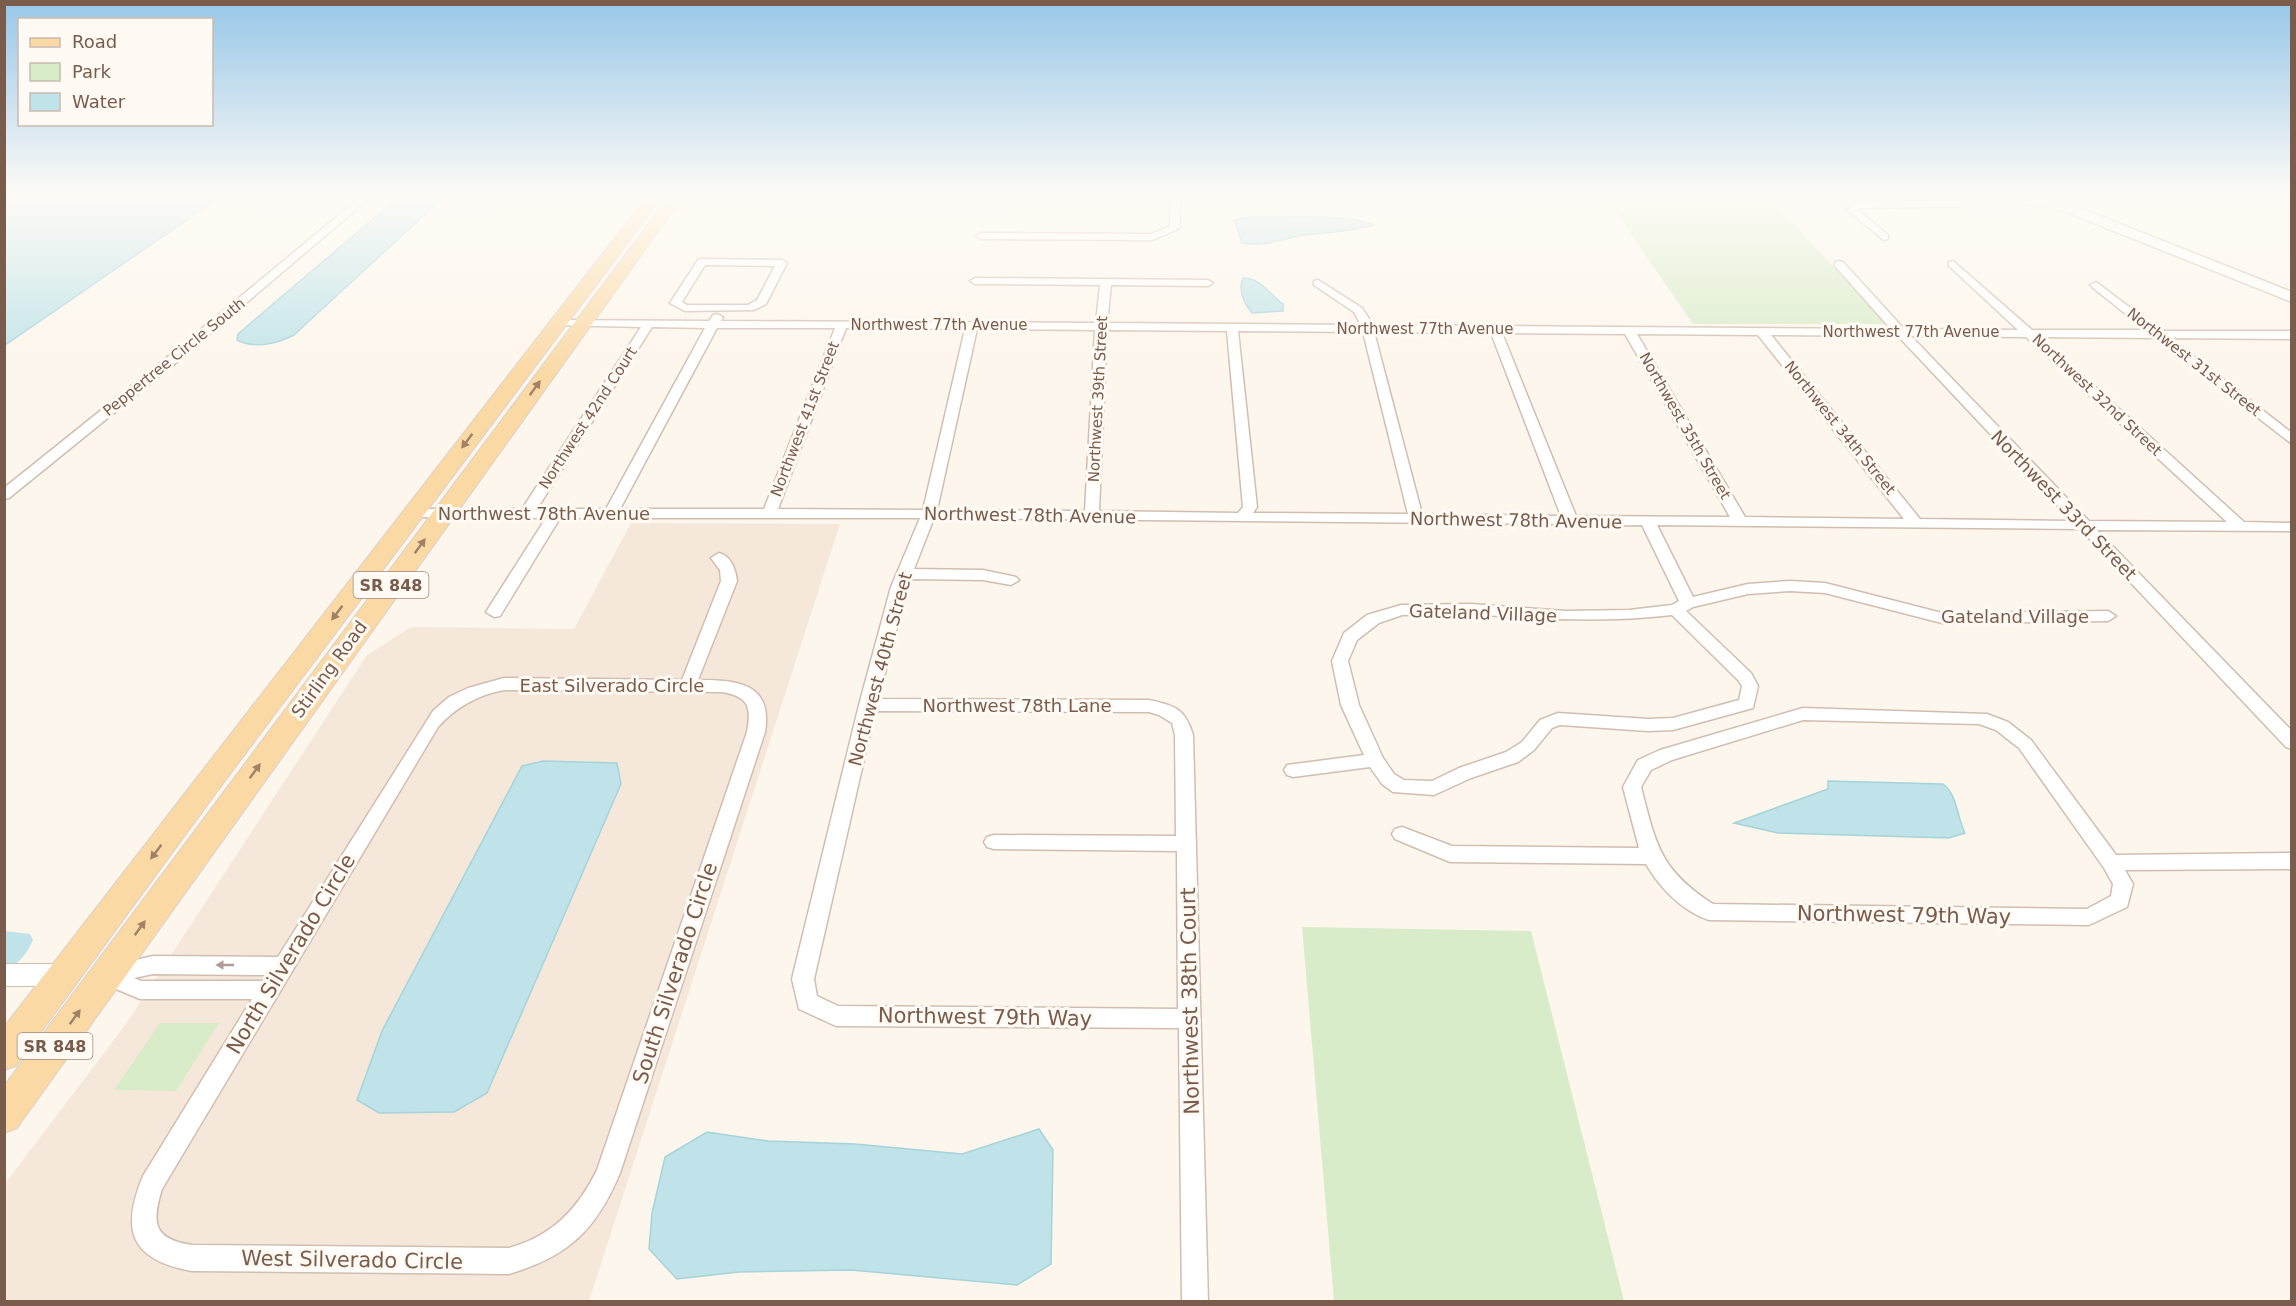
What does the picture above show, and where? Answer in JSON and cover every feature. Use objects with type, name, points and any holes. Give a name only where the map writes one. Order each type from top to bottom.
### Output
[{"type":"main road","name":"Stirling Road","points":[[4,1055],[558,323],[617,256]]},
{"type":"main road","name":"Stirling Road","points":[[4,1116],[583,323],[629,256]]},
{"type":"main road","points":[[2188,256],[2292,298]]},
{"type":"main road","points":[[99,929],[95,959],[98,968],[105,975]]},
{"type":"street","name":"Peppertree Circle South","points":[[4,495],[174,358],[295,256]]},
{"type":"street","points":[[702,262],[782,263],[762,302],[750,308],[721,308],[685,308],[676,303],[702,262]]},
{"type":"street","name":"Northwest 33rd Street","points":[[1839,264],[2082,525],[2292,743]]},
{"type":"street","name":"Northwest 32nd Street","points":[[1953,264],[2240,526]]},
{"type":"street","points":[[975,281],[1208,283]]},
{"type":"street","name":"Northwest 39th Street","points":[[1092,516],[1101,326],[1106,281]]},
{"type":"street","points":[[1318,283],[1358,310],[1366,322],[1416,519]]},
{"type":"street","name":"Northwest 31st Street","points":[[2096,285],[2292,440]]},
{"type":"street","points":[[611,513],[721,308]]},
{"type":"street","name":"Northwest 77th Avenue","points":[[558,323],[1629,330],[1763,333],[2157,333],[2290,336]]},
{"type":"street","name":"Northwest 42nd Court","points":[[527,513],[649,323]]},
{"type":"street","name":"Northwest 41st Street","points":[[769,514],[842,325]]},
{"type":"street","name":"Northwest 40th Street","points":[[803,979],[868,705],[904,574],[929,514],[972,326]]},
{"type":"street","points":[[1232,327],[1250,507],[1242,517]]},
{"type":"street","points":[[1495,329],[1571,522]]},
{"type":"street","name":"Northwest 35th Street","points":[[1629,330],[1741,523]]},
{"type":"street","name":"Northwest 34th Street","points":[[1763,333],[1916,524]]},
{"type":"street","name":"Northwest 78th Avenue","points":[[413,513],[929,514],[1571,522],[2292,527]]},
{"type":"street","name":"Northwest 42nd Court","points":[[494,612],[556,513]]},
{"type":"street","name":"Northwest 78th Avenue","points":[[1648,522],[1682,607]]},
{"type":"street","points":[[688,685],[729,581],[728,570],[719,558]]},
{"type":"street","points":[[904,574],[983,575],[1011,580]]},
{"type":"street","name":"Gateland Village","points":[[1682,607],[1745,677],[1750,686],[1747,704],[1673,724],[1648,725],[1558,719],[1546,724],[1528,746],[1512,757],[1487,764],[1434,788],[1400,787],[1388,779],[1375,760],[1350,705],[1340,662],[1350,637],[1373,619],[1401,610],[1431,608],[1566,616],[1629,615],[1682,607],[1748,589],[1790,586],[1825,588],[1942,618],[2108,616]]},
{"type":"street","name":"East Silverado Circle","points":[[468,694],[493,686],[514,684],[688,685],[733,687],[753,699]]},
{"type":"street","name":"North Silverado Circle","points":[[145,1232],[144,1210],[152,1184],[432,723],[451,704],[468,694]]},
{"type":"street","name":"South Silverado Circle","points":[[564,1237],[592,1207],[608,1173],[756,732],[759,712],[753,699]]},
{"type":"street","name":"Northwest 78th Lane","points":[[868,705],[1149,706],[1165,710]]},
{"type":"street","name":"Northwest 38th Court","points":[[1165,710],[1180,720],[1184,735],[1195,1302]]},
{"type":"street","name":"Northwest 79th Way","points":[[1803,714],[1981,718],[2002,726],[2025,744],[2111,863],[2123,884],[2120,901],[2089,917],[1709,912],[1671,887],[1650,856],[1632,787],[1644,765],[1666,755],[1803,714]]},
{"type":"street","points":[[1293,770],[1375,760]]},
{"type":"street","points":[[1402,834],[1450,854],[1650,856]]},
{"type":"street","points":[[994,842],[1187,844]]},
{"type":"street","points":[[2111,863],[2292,861]]},
{"type":"street","points":[[105,975],[153,965],[284,966]]},
{"type":"street","points":[[4,975],[64,975]]},
{"type":"street","points":[[105,975],[140,990],[269,990]]},
{"type":"street","name":"Northwest 79th Way","points":[[803,979],[807,1002],[836,1016],[1190,1019]]},
{"type":"street","name":"West Silverado Circle","points":[[145,1232],[157,1247],[179,1256],[192,1258],[490,1262],[530,1256],[564,1237]]},
{"type":"shaded area","points":[[631,523],[840,524],[589,1301],[5,1301],[4,1185],[126,1024],[367,655],[411,627],[574,629]]},
{"type":"green space","points":[[1646,256],[1823,256],[1887,324],[1693,324]]},
{"type":"green space","points":[[1302,927],[1531,931],[1624,1301],[1334,1301]]},
{"type":"green space","points":[[160,1023],[219,1023],[176,1091],[114,1090]]},
{"type":"water","points":[[5,256],[135,256],[5,345]]},
{"type":"water","points":[[330,256],[380,256],[294,335],[280,341],[258,345],[237,340],[238,334]]},
{"type":"water","points":[[1243,278],[1255,280],[1264,287],[1283,304],[1283,311],[1252,313],[1243,296],[1241,287]]},
{"type":"water","points":[[543,761],[617,763],[621,784],[487,1093],[454,1112],[379,1113],[357,1100],[382,1031],[522,766]]},
{"type":"water","points":[[1828,781],[1943,784],[1948,788],[1954,800],[1965,833],[1949,838],[1778,833],[1734,823],[1828,789]]},
{"type":"water","points":[[1039,1129],[1053,1150],[1051,1264],[1017,1285],[851,1270],[739,1272],[677,1279],[649,1249],[652,1213],[665,1157],[707,1132],[768,1141],[855,1144],[962,1154]]},
{"type":"waterway","points":[[4,940],[23,940],[8,959]]}]
